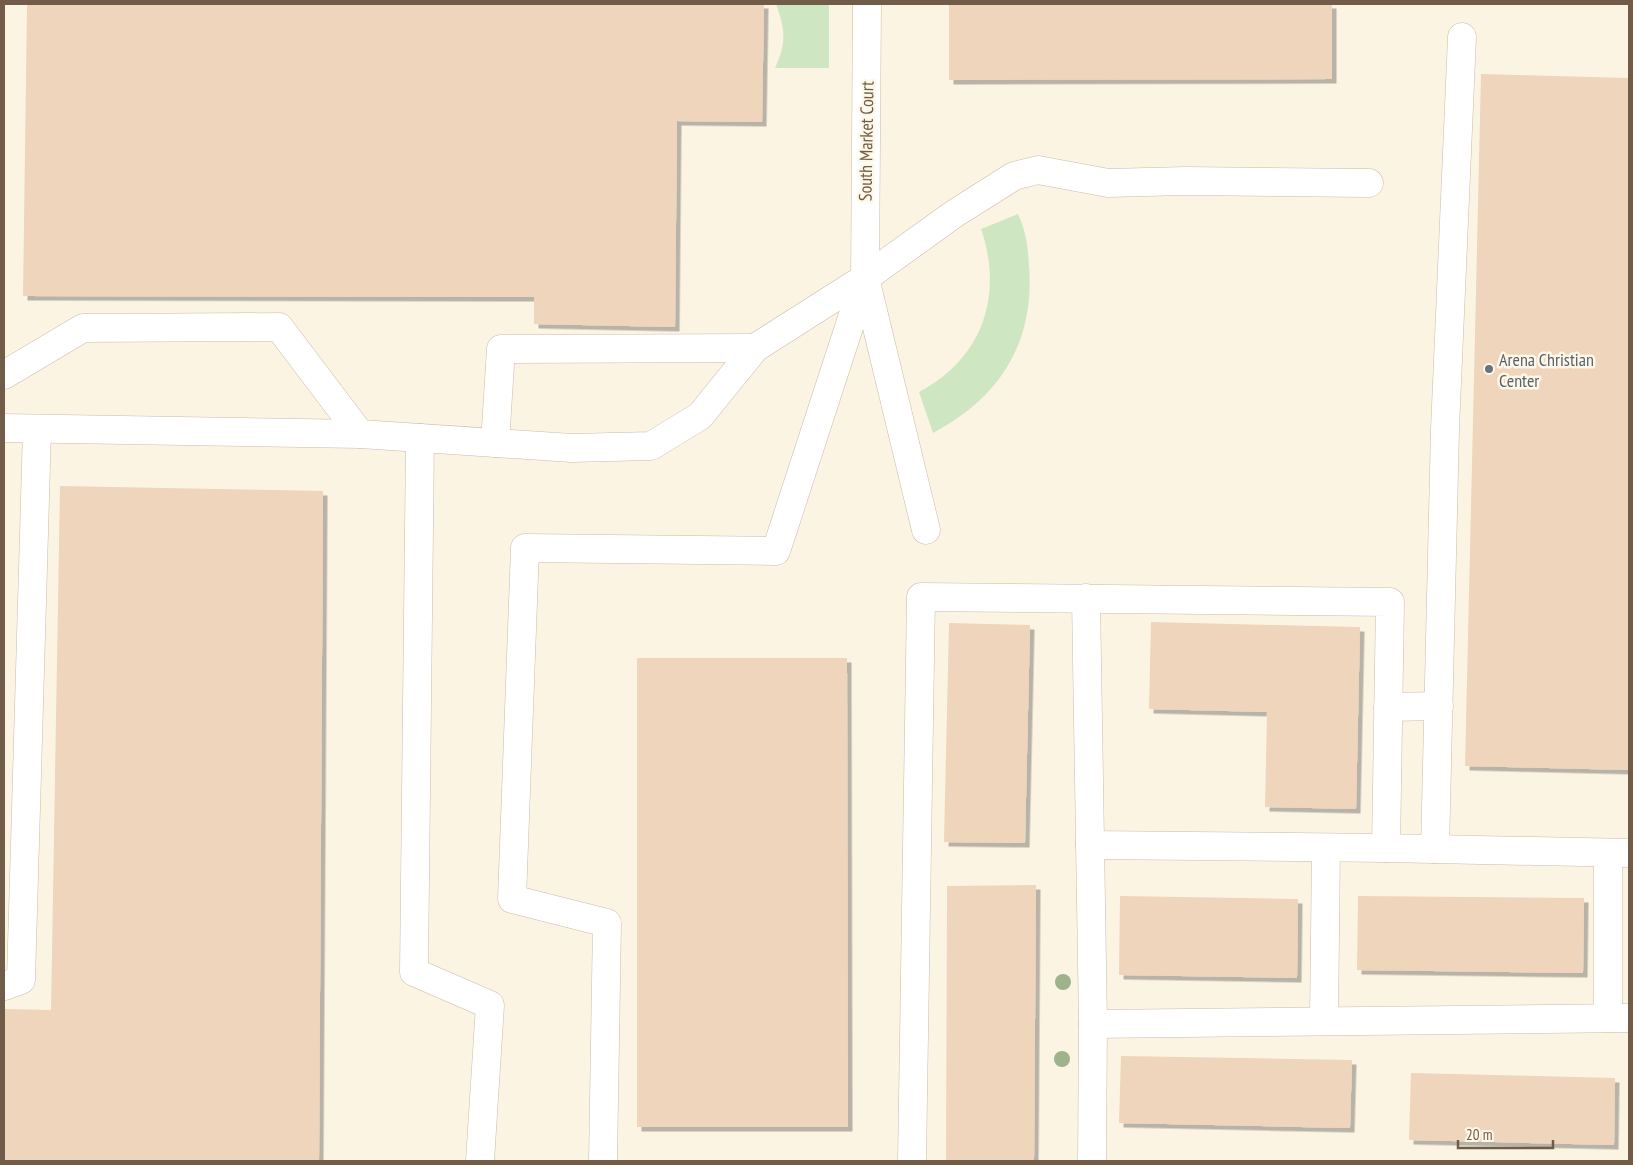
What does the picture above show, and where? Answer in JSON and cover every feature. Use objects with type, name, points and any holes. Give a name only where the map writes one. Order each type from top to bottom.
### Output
[{"type":"street","name":"South Market Court","points":[[865,278],[867,4]]},
{"type":"street","points":[[1435,849],[1446,429],[1462,37]]},
{"type":"street","points":[[4,428],[360,434],[572,448],[651,446],[700,416],[755,348],[865,278],[954,214],[1014,176],[1038,170],[1108,183],[1186,181],[1369,183]]},
{"type":"street","points":[[865,278],[926,530]]},
{"type":"street","points":[[602,1161],[607,923],[512,899],[525,548],[776,551],[865,278]]},
{"type":"street","points":[[4,375],[83,328],[279,327],[360,434]]},
{"type":"street","points":[[495,443],[501,349],[755,348]]},
{"type":"street","points":[[4,986],[21,980],[37,430]]},
{"type":"street","points":[[420,438],[414,972],[490,1005],[480,1161]]},
{"type":"street","points":[[912,1161],[921,596],[1390,602],[1386,848]]},
{"type":"street","points":[[1086,598],[1093,1024],[1092,1161]]},
{"type":"street","points":[[1388,707],[1438,706]]},
{"type":"street","points":[[1090,845],[1619,853],[1619,1018],[1093,1024]]},
{"type":"street","points":[[1324,1021],[1326,848]]},
{"type":"green space","points":[[776,4],[829,4],[829,68],[775,68],[783,43],[783,29]]},
{"type":"green space","points":[[1018,214],[1023,227],[1029,266],[1029,294],[1026,319],[1019,343],[1008,365],[994,385],[977,403],[957,419],[933,433],[919,392],[941,378],[959,362],[972,344],[982,323],[988,301],[990,278],[988,254],[981,229]]},
{"type":"building","points":[[27,4],[764,4],[762,122],[677,121],[675,327],[534,324],[534,297],[23,296]]},
{"type":"building","points":[[949,4],[1332,4],[1332,79],[949,80]]},
{"type":"building","points":[[1481,74],[1629,78],[1629,770],[1465,766]]},
{"type":"building","points":[[60,486],[323,491],[319,1161],[4,1161],[4,1009],[51,1010]]},
{"type":"building","points":[[1151,622],[1360,627],[1356,809],[1265,807],[1267,712],[1149,709]]},
{"type":"building","points":[[949,623],[1030,625],[1025,843],[944,842]]},
{"type":"building","points":[[637,658],[847,658],[848,1127],[637,1127]]},
{"type":"building","points":[[1036,885],[1034,1161],[946,1161],[947,886]]},
{"type":"building","points":[[1120,896],[1298,899],[1297,978],[1119,975]]},
{"type":"building","points":[[1358,896],[1584,898],[1583,973],[1357,970]]},
{"type":"building","points":[[1121,1056],[1352,1060],[1350,1128],[1119,1123]]},
{"type":"building","points":[[1411,1073],[1615,1078],[1614,1145],[1409,1140]]},
{"type":"place","name":"Arena Christian Center","points":[[1489,369]]}]
